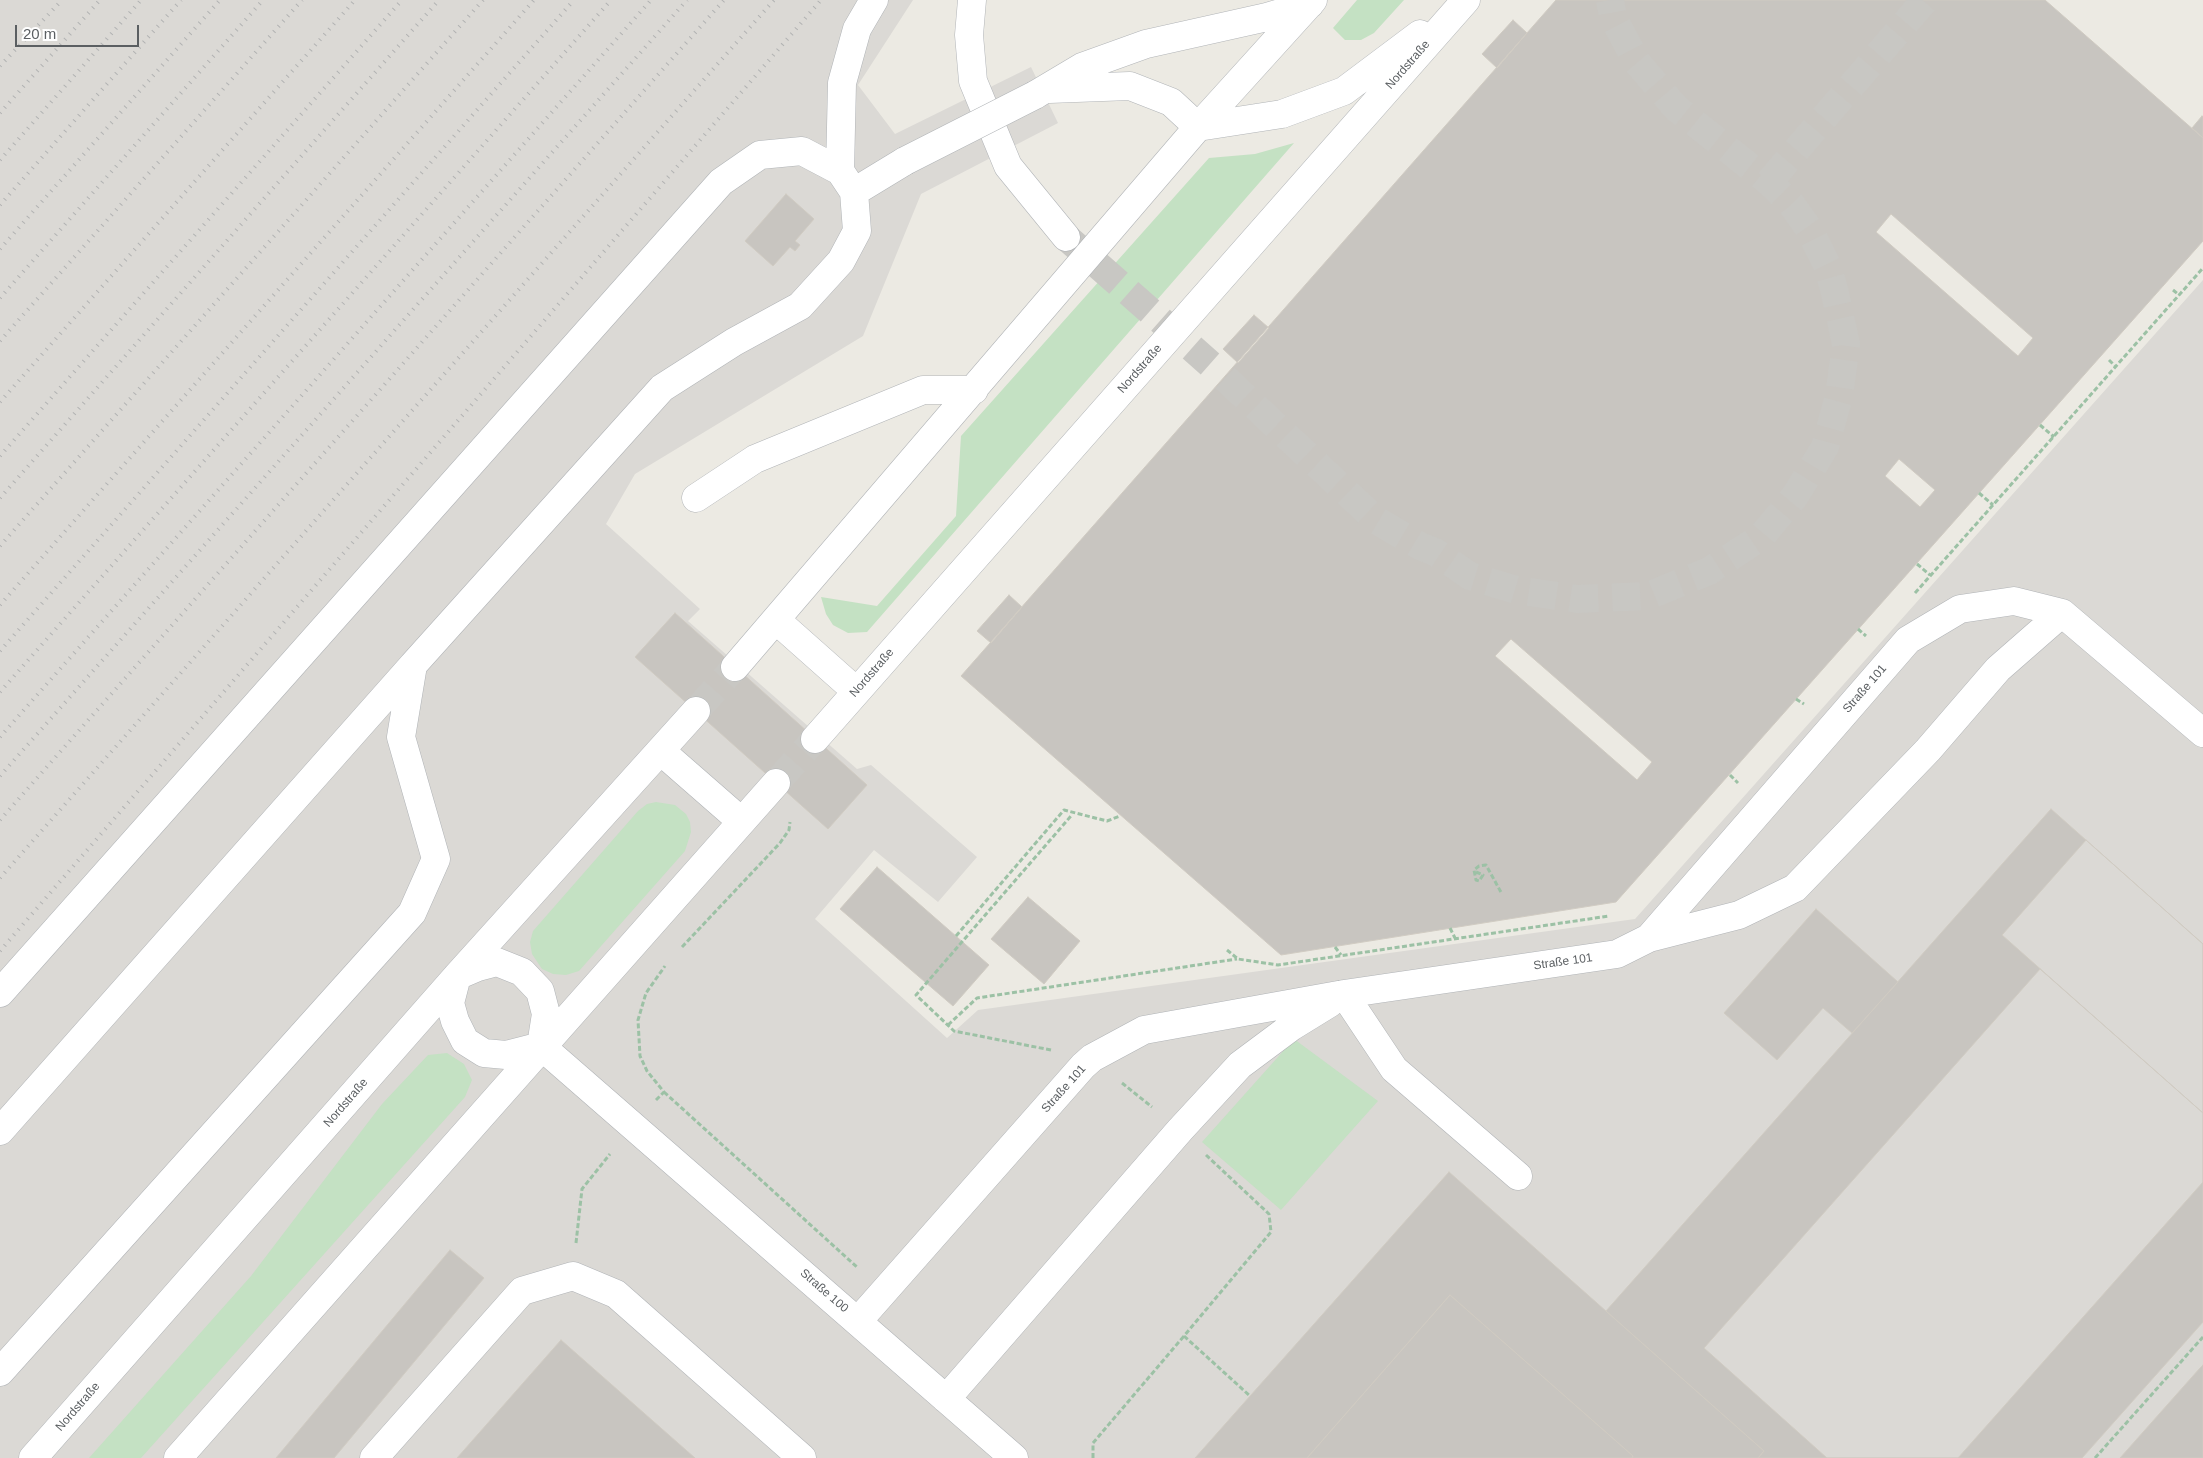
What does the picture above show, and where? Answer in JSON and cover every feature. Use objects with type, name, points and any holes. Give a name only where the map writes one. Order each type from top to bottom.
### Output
[{"type":"street","points":[[0,1131],[662,388],[734,342],[800,306],[841,262],[857,231],[847,182],[842,83],[857,29],[874,0]]},
{"type":"street","points":[[972,0],[969,35],[973,80],[1008,166],[1066,237]]},
{"type":"street","points":[[1198,127],[1282,114],[1344,90],[1465,0]]},
{"type":"street","name":"Nordstraße","points":[[815,739],[1465,0]]},
{"type":"street","points":[[847,182],[905,161],[1042,92],[1082,68],[1146,44],[1267,17],[1311,2]]},
{"type":"street","points":[[735,667],[1198,127],[1311,2]]},
{"type":"street","points":[[1042,92],[1130,86],[1170,102],[1198,127]]},
{"type":"street","points":[[0,993],[721,182],[760,155],[802,151],[847,182]]},
{"type":"street","points":[[696,498],[755,459],[923,390],[974,390]]},
{"type":"street","name":"Straße 101","points":[[858,1321],[1092,1058],[1144,1030],[1344,994],[1617,954],[1649,938],[1908,640],[1960,609],[2014,601],[2062,613],[2203,733]]},
{"type":"street","points":[[1649,938],[1738,915],[1795,888],[1928,750],[1998,669],[2062,613]]},
{"type":"street","points":[[776,620],[856,691]]},
{"type":"street","points":[[0,1372],[412,913],[436,859],[401,737],[414,665]]},
{"type":"street","name":"Nordstraße","points":[[33,1458],[458,976],[662,752],[696,711]]},
{"type":"street","points":[[662,752],[741,821]]},
{"type":"street","points":[[178,1458],[776,783]]},
{"type":"street","points":[[497,962],[522,972],[540,991],[546,1014],[541,1046],[506,1055],[484,1053],[465,1041],[455,1022],[450,1003],[458,976],[478,967],[497,962]]},
{"type":"street","points":[[946,1399],[1180,1130],[1240,1065],[1291,1027],[1344,994],[1394,1069],[1518,1176]]},
{"type":"street","name":"Straße 100","points":[[541,1046],[1014,1458]]},
{"type":"street","points":[[374,1458],[522,1291],[573,1276],[616,1294],[802,1458]]},
{"type":"path","points":[[1911,597],[2203,268]]},
{"type":"path","points":[[2173,290],[2179,295]]},
{"type":"path","points":[[2109,360],[2116,367]]},
{"type":"path","points":[[2040,425],[2054,437]]},
{"type":"path","points":[[1979,493],[1993,505]]},
{"type":"path","points":[[1917,564],[1930,575]]},
{"type":"path","points":[[956,936],[1064,810],[1107,821],[1120,816]]},
{"type":"path","points":[[681,948],[780,843],[789,830],[792,813]]},
{"type":"path","points":[[916,995],[1071,816]]},
{"type":"path","points":[[1476,872],[1483,875],[1479,882],[1476,880],[1474,870],[1478,866],[1486,865],[1502,894]]},
{"type":"path","points":[[948,1025],[977,998],[1238,959],[1278,965],[1615,914]]},
{"type":"path","points":[[1450,928],[1455,938]]},
{"type":"path","points":[[1335,947],[1342,955]]},
{"type":"path","points":[[1227,950],[1238,959]]},
{"type":"path","points":[[668,962],[646,993],[638,1020],[640,1056],[647,1071],[664,1092],[884,1290]]},
{"type":"path","points":[[573,1276],[582,1189],[664,1092]]},
{"type":"path","points":[[1093,1458],[1093,1443],[1184,1336]]},
{"type":"path","points":[[2095,1458],[2203,1337]]},
{"type":"shaded area","points":[[0,0],[913,0],[858,85],[895,134],[1031,67],[1058,123],[921,194],[863,336],[635,474],[606,524],[700,609],[688,621],[857,769],[871,765],[977,857],[938,902],[874,850],[815,919],[947,1038],[978,1010],[1635,919],[2203,280],[2203,1458],[0,1458]]},
{"type":"green space","points":[[1357,0],[1404,0],[1374,33],[1361,40],[1345,40],[1333,28]]},
{"type":"green space","points":[[1294,143],[867,632],[848,633],[833,625],[826,614],[821,597],[877,606],[956,516],[961,436],[1209,158],[1255,154]]},
{"type":"green space","points":[[656,802],[675,805],[686,814],[690,822],[691,832],[685,851],[579,971],[566,975],[553,974],[542,969],[532,954],[530,942],[533,931],[638,811],[647,804]]},
{"type":"green space","points":[[1294,1039],[1378,1101],[1281,1210],[1202,1142]]},
{"type":"green space","points":[[447,1053],[464,1064],[472,1080],[465,1097],[141,1458],[89,1458],[251,1276],[382,1104],[428,1055]]},
{"type":"building","points":[[1556,0],[2045,0],[2203,138],[2203,241],[1616,902],[1281,955],[961,676]]},
{"type":"building","points":[[1513,20],[1527,33],[1497,68],[1482,54]]},
{"type":"building","points":[[2203,117],[2203,138],[2192,128]]},
{"type":"building","points":[[786,194],[814,219],[795,241],[800,245],[795,251],[790,247],[773,266],[745,241]]},
{"type":"building","points":[[1891,214],[2033,338],[2018,356],[1876,232]]},
{"type":"building","points":[[1254,315],[1269,328],[1238,363],[1223,349]]},
{"type":"building","points":[[1899,459],[1935,490],[1920,507],[1885,476]]},
{"type":"building","points":[[1009,595],[1022,607],[991,643],[977,631]]},
{"type":"building","points":[[675,613],[867,785],[828,829],[635,657]]},
{"type":"building","points":[[1511,639],[1652,762],[1637,780],[1495,656]]},
{"type":"building","points":[[2051,809],[2203,944],[2203,1322],[2082,1458],[1758,1458],[1764,1451],[1606,1311]]},
{"type":"building","points":[[2086,840],[2203,944],[2203,1113],[2002,935]]},
{"type":"building","points":[[877,867],[989,965],[953,1006],[840,909]]},
{"type":"building","points":[[1028,897],[1080,941],[1044,984],[991,939]]},
{"type":"building","points":[[1816,909],[1898,982],[1852,1033],[1823,1008],[1777,1060],[1724,1013]]},
{"type":"building","points":[[2040,969],[2203,1113],[2203,1182],[1958,1458],[1827,1458],[1704,1348]]},
{"type":"building","points":[[1449,1172],[1764,1451],[1758,1458],[1632,1458],[1633,1456],[1450,1295],[1307,1458],[1195,1458]]},
{"type":"building","points":[[450,1250],[484,1278],[334,1458],[276,1458]]},
{"type":"building","points":[[1450,1295],[1633,1456],[1632,1458],[1307,1458]]},
{"type":"building","points":[[561,1340],[695,1458],[457,1458]]},
{"type":"building","points":[[2203,1365],[2203,1458],[2120,1458],[2200,1368]]},
{"type":"tunnel","points":[[1225,378],[1376,520],[1420,546],[1435,552],[1470,576],[1516,590],[1577,599],[1648,596],[1709,571],[1761,537],[1795,496],[1825,447],[1839,396],[1846,344],[1834,289],[1827,265],[1809,229],[1792,205],[1769,182],[1676,108],[1636,61],[1613,17],[1610,0]]},
{"type":"tunnel","points":[[1769,182],[1925,0]]},
{"type":"tunnel","points":[[1066,237],[1210,364]]},
{"type":"tunnel","points":[[696,711],[735,667]]},
{"type":"tunnel","points":[[776,783],[815,739]]},
{"type":"railway","points":[[0,66],[62,0]]},
{"type":"railway","points":[[0,113],[100,0]]},
{"type":"railway","points":[[0,160],[141,0]]},
{"type":"railway","points":[[0,205],[181,0]]},
{"type":"railway","points":[[0,249],[220,0]]},
{"type":"railway","points":[[0,298],[263,0]]},
{"type":"railway","points":[[0,341],[302,0]]},
{"type":"railway","points":[[0,402],[355,0]]},
{"type":"railway","points":[[0,456],[402,0]]},
{"type":"railway","points":[[0,498],[439,0]]},
{"type":"railway","points":[[0,546],[483,0]]},
{"type":"railway","points":[[0,605],[534,0]]},
{"type":"railway","points":[[0,651],[574,0]]},
{"type":"railway","points":[[0,692],[611,0]]},
{"type":"railway","points":[[0,737],[651,0]]},
{"type":"railway","points":[[0,776],[687,0]]},
{"type":"railway","points":[[0,820],[724,0]]},
{"type":"railway","points":[[0,878],[774,0]]},
{"type":"railway","points":[[0,951],[821,0]]}]
